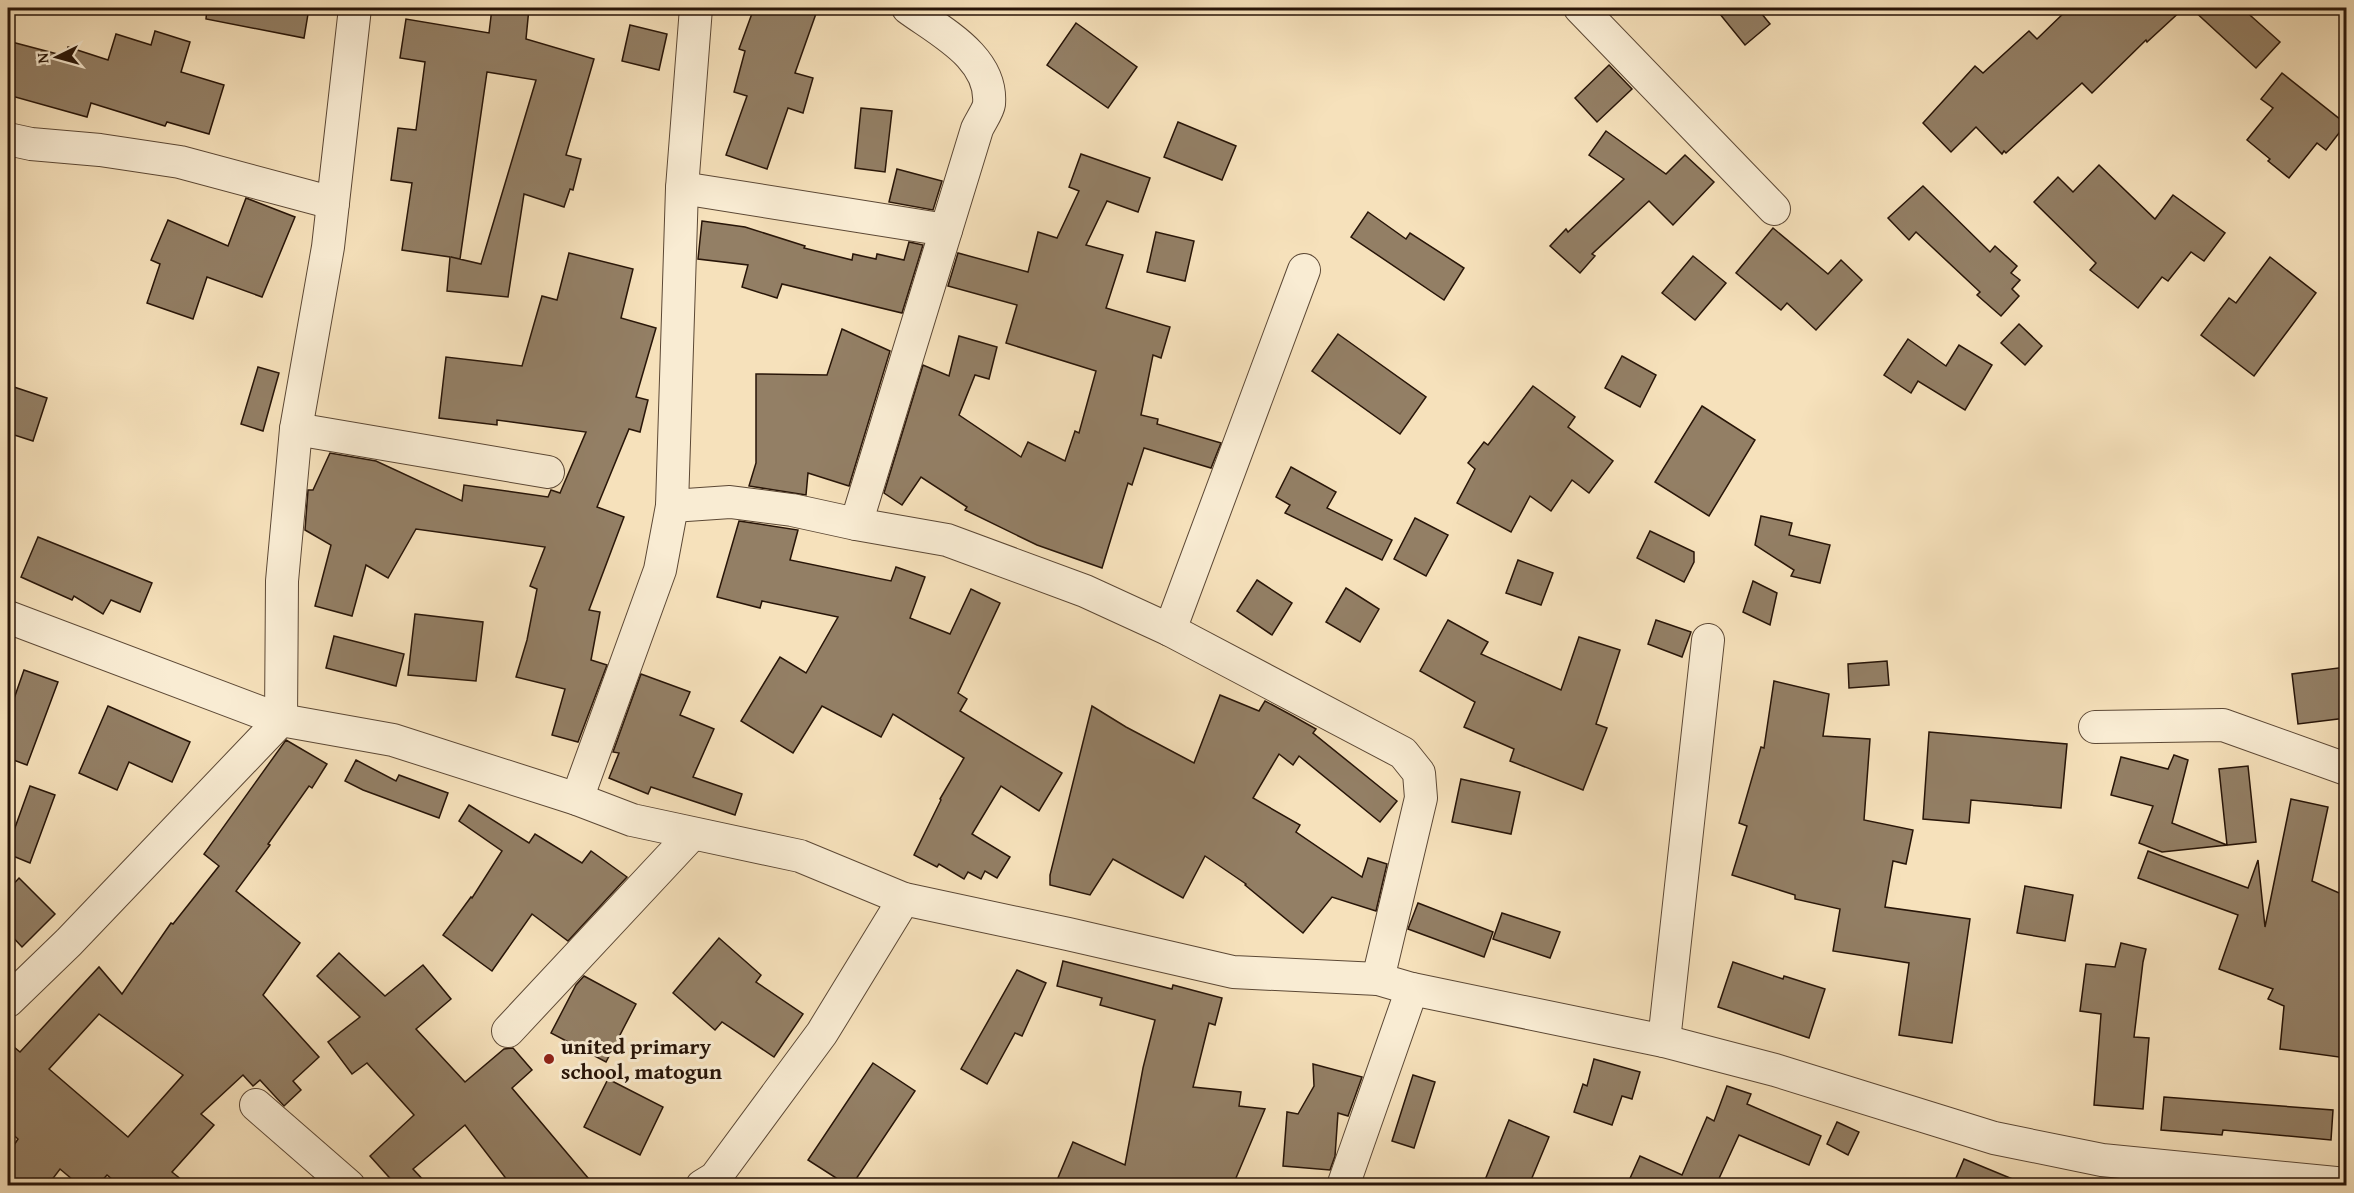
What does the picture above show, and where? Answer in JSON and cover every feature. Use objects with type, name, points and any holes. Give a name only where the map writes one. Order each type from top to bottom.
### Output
[{"type":"street","points":[[8,1001],[69,942],[281,720],[282,581],[296,429],[319,302],[333,203],[355,8]]},
{"type":"street","points":[[577,799],[660,570],[672,506],[682,188],[696,8]]},
{"type":"street","points":[[856,524],[977,129],[989,105],[985,74],[970,54],[908,8]]},
{"type":"street","points":[[1580,8],[1774,209]]},
{"type":"street","points":[[8,139],[31,144],[100,150],[180,162],[333,203]]},
{"type":"street","points":[[682,188],[946,230]]},
{"type":"street","points":[[1170,630],[1304,270]]},
{"type":"street","points":[[296,429],[548,472]]},
{"type":"street","points":[[672,506],[730,502],[792,510],[947,540],[1086,591],[1170,630],[1403,753],[1419,773],[1421,798],[1378,979]]},
{"type":"street","points":[[8,617],[281,720],[393,740],[577,799],[632,820],[800,856],[904,899],[1233,972],[1378,979],[1412,989],[1664,1041],[1775,1070],[1994,1138],[2102,1160],[2346,1184]]},
{"type":"street","points":[[1664,1041],[1708,640]]},
{"type":"street","points":[[2095,728],[2223,725],[2346,769]]},
{"type":"street","points":[[508,1030],[692,834]]},
{"type":"street","points":[[713,1183],[822,1033],[904,899]]},
{"type":"street","points":[[1343,1185],[1412,989]]},
{"type":"street","points":[[256,1105],[349,1185]]},
{"type":"building","points":[[207,8],[309,8],[304,38],[206,19]]},
{"type":"building","points":[[492,8],[529,8],[526,39],[594,59],[566,155],[581,159],[573,190],[570,189],[564,207],[524,194],[508,297],[447,291],[450,257],[402,250],[412,183],[391,180],[398,128],[416,130],[425,62],[400,58],[406,19],[489,33]],"holes":[[[487,72],[536,80],[481,264],[451,257],[460,259]]]},
{"type":"building","points":[[754,8],[818,8],[795,73],[813,78],[803,113],[788,108],[767,169],[726,155],[747,96],[734,92],[745,51],[739,49]]},
{"type":"building","points":[[1715,8],[1757,8],[1770,24],[1745,45]]},
{"type":"building","points":[[2069,8],[2184,8],[2147,42],[2146,40],[2092,93],[2082,83],[2006,153],[2004,151],[2002,154],[1976,127],[1951,152],[1923,123],[1975,66],[1983,73],[2029,31],[2037,39]]},
{"type":"building","points":[[2191,8],[2242,8],[2280,42],[2256,68]]},
{"type":"building","points":[[1076,23],[1137,67],[1108,108],[1047,65]]},
{"type":"building","points":[[630,25],[667,34],[659,70],[622,61]]},
{"type":"building","points":[[155,31],[190,42],[181,72],[224,85],[209,134],[167,122],[165,126],[91,103],[87,117],[8,95],[8,41],[65,56],[68,47],[108,60],[116,34],[151,45]]},
{"type":"building","points":[[1609,65],[1632,89],[1597,122],[1575,98]]},
{"type":"building","points":[[2282,73],[2346,124],[2326,150],[2317,143],[2289,178],[2247,140],[2273,108],[2261,99]]},
{"type":"building","points":[[861,108],[892,111],[885,172],[855,168]]},
{"type":"building","points":[[1178,122],[1236,146],[1222,180],[1164,157]]},
{"type":"building","points":[[1606,131],[1666,174],[1685,155],[1714,182],[1673,225],[1649,201],[1592,254],[1595,256],[1580,273],[1550,246],[1566,229],[1568,232],[1624,179],[1589,155]]},
{"type":"building","points":[[1081,154],[1150,178],[1138,212],[1107,201],[1086,245],[1123,255],[1106,308],[1170,327],[1161,358],[1153,355],[1141,415],[1158,419],[1157,424],[1221,443],[1211,468],[1144,448],[1132,485],[1128,483],[1102,568],[1037,545],[965,510],[967,507],[921,477],[902,505],[884,493],[923,365],[949,376],[959,336],[997,347],[989,379],[975,375],[959,415],[1021,457],[1028,442],[1065,461],[1075,431],[1079,433],[1096,371],[1006,343],[1017,305],[948,286],[958,253],[1028,272],[1038,232],[1057,238],[1079,191],[1069,187]]},
{"type":"building","points":[[2099,165],[2155,219],[2173,195],[2225,233],[2204,261],[2191,252],[2168,281],[2162,277],[2138,308],[2090,270],[2096,263],[2034,202],[2058,177],[2073,192]]},
{"type":"building","points":[[897,169],[942,181],[933,210],[889,202]]},
{"type":"building","points":[[1923,186],[1990,252],[1995,246],[2017,266],[2011,273],[2020,280],[2012,289],[2019,296],[2001,316],[1977,295],[1980,292],[1916,232],[1909,240],[1888,218]]},
{"type":"building","points":[[246,198],[295,217],[262,297],[207,277],[193,319],[147,303],[160,264],[151,260],[168,220],[228,246]]},
{"type":"building","points":[[1368,212],[1406,239],[1410,233],[1464,268],[1444,300],[1351,237]]},
{"type":"building","points":[[702,221],[745,227],[805,246],[804,248],[852,260],[853,254],[876,259],[877,254],[904,260],[909,242],[923,245],[902,313],[782,284],[777,298],[742,287],[748,265],[698,259]]},
{"type":"building","points":[[1773,228],[1828,274],[1841,260],[1862,280],[1816,330],[1787,303],[1781,310],[1736,273]]},
{"type":"building","points":[[1156,232],[1194,241],[1185,281],[1147,272]]},
{"type":"building","points":[[569,253],[633,269],[621,318],[656,328],[636,397],[648,400],[640,432],[629,429],[597,507],[624,517],[589,610],[600,612],[591,660],[607,665],[578,742],[552,735],[565,689],[516,677],[527,640],[537,589],[530,586],[545,547],[416,529],[388,578],[366,565],[352,616],[315,606],[331,545],[305,530],[308,490],[313,490],[330,453],[376,461],[462,501],[464,485],[548,497],[551,490],[560,493],[586,432],[497,420],[497,425],[439,418],[446,357],[522,366],[542,296],[557,300]]},
{"type":"building","points":[[1693,256],[1726,283],[1695,320],[1662,293]]},
{"type":"building","points":[[2270,257],[2316,293],[2254,376],[2201,335],[2229,298],[2236,303]]},
{"type":"building","points":[[2019,324],[2042,346],[2025,365],[2001,343]]},
{"type":"building","points":[[842,329],[890,351],[849,486],[808,473],[806,495],[749,486],[756,463],[756,374],[827,375]]},
{"type":"building","points":[[1338,334],[1426,397],[1400,434],[1312,371]]},
{"type":"building","points":[[1908,339],[1946,366],[1959,345],[1992,365],[1965,410],[1918,381],[1911,393],[1884,375]]},
{"type":"building","points":[[1622,356],[1656,375],[1640,407],[1605,388]]},
{"type":"building","points":[[258,367],[279,373],[263,431],[241,424]]},
{"type":"building","points":[[8,385],[47,398],[33,441],[8,433]]},
{"type":"building","points":[[1533,386],[1575,417],[1568,427],[1613,461],[1589,493],[1572,480],[1551,511],[1530,496],[1511,532],[1457,503],[1475,469],[1468,463],[1484,442],[1488,445]]},
{"type":"building","points":[[1702,406],[1755,440],[1709,516],[1655,482]]},
{"type":"building","points":[[1291,467],[1336,492],[1327,508],[1392,540],[1382,560],[1285,513],[1290,505],[1276,497]]},
{"type":"building","points":[[1761,516],[1792,523],[1789,535],[1830,545],[1820,583],[1791,576],[1794,570],[1755,545]]},
{"type":"building","points":[[1415,518],[1448,535],[1426,576],[1394,559]]},
{"type":"building","points":[[739,521],[798,530],[790,560],[891,581],[896,567],[925,577],[910,618],[950,634],[971,589],[1000,603],[958,693],[967,699],[960,711],[1062,773],[1039,811],[1001,786],[972,834],[1010,857],[997,878],[985,871],[981,879],[968,872],[964,879],[939,864],[937,867],[914,855],[940,799],[964,758],[893,714],[881,737],[822,706],[793,753],[741,721],[780,657],[806,673],[838,617],[762,601],[760,608],[717,597]]},
{"type":"building","points":[[1650,531],[1694,552],[1694,562],[1684,582],[1637,558]]},
{"type":"building","points":[[38,537],[152,583],[140,612],[111,600],[103,614],[74,596],[72,600],[21,577]]},
{"type":"building","points":[[1518,560],[1553,573],[1541,605],[1506,593]]},
{"type":"building","points":[[1257,580],[1292,603],[1272,635],[1237,611]]},
{"type":"building","points":[[1753,581],[1777,593],[1770,625],[1743,612]]},
{"type":"building","points":[[1346,588],[1379,609],[1360,642],[1326,622]]},
{"type":"building","points":[[415,614],[483,622],[476,681],[408,675]]},
{"type":"building","points":[[1448,620],[1488,642],[1481,654],[1561,690],[1579,637],[1620,650],[1596,724],[1607,728],[1583,790],[1510,761],[1514,749],[1464,727],[1475,702],[1420,671]]},
{"type":"building","points":[[1656,620],[1691,632],[1682,657],[1648,644]]},
{"type":"building","points":[[334,636],[404,654],[396,686],[326,668]]},
{"type":"building","points":[[1887,661],[1889,685],[1849,688],[1848,664]]},
{"type":"building","points":[[2346,667],[2346,718],[2298,724],[2292,674]]},
{"type":"building","points":[[24,670],[58,682],[27,765],[8,758],[8,716]]},
{"type":"building","points":[[641,674],[690,692],[680,715],[714,729],[693,777],[742,794],[735,815],[651,787],[648,794],[609,778],[619,753],[613,752]]},
{"type":"building","points":[[1774,681],[1829,694],[1823,736],[1870,739],[1864,820],[1913,830],[1906,864],[1893,861],[1885,907],[1970,919],[1952,1043],[1899,1035],[1909,963],[1833,951],[1840,909],[1795,899],[1795,895],[1732,875],[1747,826],[1739,823],[1761,747],[1764,748]]},
{"type":"building","points":[[1220,695],[1259,711],[1265,701],[1316,729],[1313,733],[1397,801],[1380,822],[1299,756],[1293,765],[1279,754],[1253,798],[1300,825],[1296,832],[1362,877],[1368,858],[1387,864],[1376,911],[1332,897],[1303,933],[1246,884],[1205,856],[1183,898],[1113,859],[1090,895],[1050,885],[1050,875],[1092,706],[1194,763]]},
{"type":"building","points":[[108,706],[190,742],[172,782],[129,762],[117,790],[79,773]]},
{"type":"building","points":[[1929,732],[2067,744],[2061,808],[1971,800],[1969,823],[1923,819]]},
{"type":"building","points":[[286,740],[327,764],[312,788],[309,786],[236,891],[300,943],[263,995],[319,1057],[293,1081],[301,1090],[284,1106],[260,1080],[253,1086],[243,1075],[201,1114],[214,1125],[172,1172],[188,1185],[119,1185],[107,1175],[98,1185],[79,1185],[60,1169],[48,1185],[8,1185],[8,1154],[18,1139],[8,1130],[8,1042],[20,1052],[99,967],[122,994],[171,923],[173,924],[219,866],[204,854]],"holes":[[[99,1014],[183,1075],[128,1137],[49,1069]]]},
{"type":"building","points":[[2174,755],[2188,760],[2172,823],[2227,845],[2219,769],[2248,766],[2256,842],[2162,852],[2139,843],[2153,806],[2111,795],[2121,757],[2168,769]]},
{"type":"building","points":[[356,760],[396,781],[399,775],[448,793],[439,818],[345,781]]},
{"type":"building","points":[[1461,779],[1520,792],[1511,834],[1452,822]]},
{"type":"building","points":[[30,786],[55,795],[30,863],[8,854],[8,847]]},
{"type":"building","points":[[2291,799],[2328,807],[2312,881],[2346,896],[2346,1058],[2280,1049],[2284,1006],[2268,999],[2273,989],[2219,969],[2238,915],[2138,878],[2148,851],[2248,888],[2258,860],[2265,927]]},
{"type":"building","points":[[469,805],[529,843],[535,834],[582,863],[591,851],[627,877],[568,941],[532,914],[492,971],[443,935],[472,898],[502,851],[459,821]]},
{"type":"building","points":[[19,878],[55,914],[22,947],[8,932],[8,890]]},
{"type":"building","points":[[2025,886],[2073,895],[2065,941],[2017,933]]},
{"type":"building","points":[[1418,903],[1493,932],[1484,957],[1408,929]]},
{"type":"building","points":[[1502,913],[1560,932],[1550,958],[1493,939]]},
{"type":"building","points":[[719,938],[761,975],[756,982],[803,1014],[774,1057],[722,1022],[715,1030],[673,993]]},
{"type":"building","points":[[2121,943],[2146,949],[2134,1037],[2149,1038],[2143,1109],[2094,1105],[2101,1014],[2080,1011],[2086,964],[2115,967]]},
{"type":"building","points":[[339,953],[385,996],[423,965],[451,999],[416,1029],[465,1082],[504,1049],[513,1048],[532,1070],[512,1088],[594,1185],[511,1185],[465,1125],[413,1169],[428,1185],[396,1185],[370,1156],[414,1115],[367,1063],[352,1074],[328,1042],[360,1017],[317,976]]},
{"type":"building","points":[[1063,961],[1172,989],[1173,985],[1222,998],[1215,1025],[1209,1023],[1193,1087],[1241,1092],[1239,1106],[1265,1109],[1233,1185],[1055,1185],[1073,1142],[1125,1165],[1143,1068],[1155,1020],[1100,1005],[1102,998],[1057,986]]},
{"type":"building","points":[[1733,962],[1783,979],[1784,976],[1825,989],[1809,1038],[1718,1007]]},
{"type":"building","points":[[1017,970],[1046,983],[1022,1036],[1015,1033],[987,1084],[961,1069]]},
{"type":"building","points":[[584,976],[636,1004],[606,1062],[551,1033],[576,985]]},
{"type":"building","points":[[1594,1059],[1640,1072],[1632,1099],[1622,1096],[1612,1125],[1574,1112],[1583,1084],[1587,1086]]},
{"type":"building","points":[[873,1063],[915,1091],[852,1185],[847,1185],[808,1160]]},
{"type":"building","points":[[1313,1064],[1362,1077],[1348,1116],[1338,1113],[1335,1156],[1330,1170],[1283,1166],[1287,1112],[1298,1114],[1314,1086]]},
{"type":"building","points":[[1413,1075],[1435,1082],[1414,1148],[1392,1141]]},
{"type":"building","points":[[608,1079],[663,1107],[640,1155],[584,1127]]},
{"type":"building","points":[[1727,1086],[1751,1094],[1747,1104],[1821,1136],[1809,1165],[1739,1135],[1716,1185],[1627,1185],[1640,1156],[1682,1175],[1707,1117],[1714,1121]]},
{"type":"building","points":[[2164,1097],[2333,1110],[2331,1140],[2223,1130],[2222,1135],[2161,1130]]},
{"type":"building","points":[[1509,1120],[1549,1137],[1529,1185],[1483,1185]]},
{"type":"building","points":[[1837,1122],[1859,1132],[1848,1155],[1827,1144]]},
{"type":"building","points":[[1964,1159],[2027,1185],[1953,1185]]},
{"type":"place","name":"united primary school, matogun","points":[[549,1059]]}]
